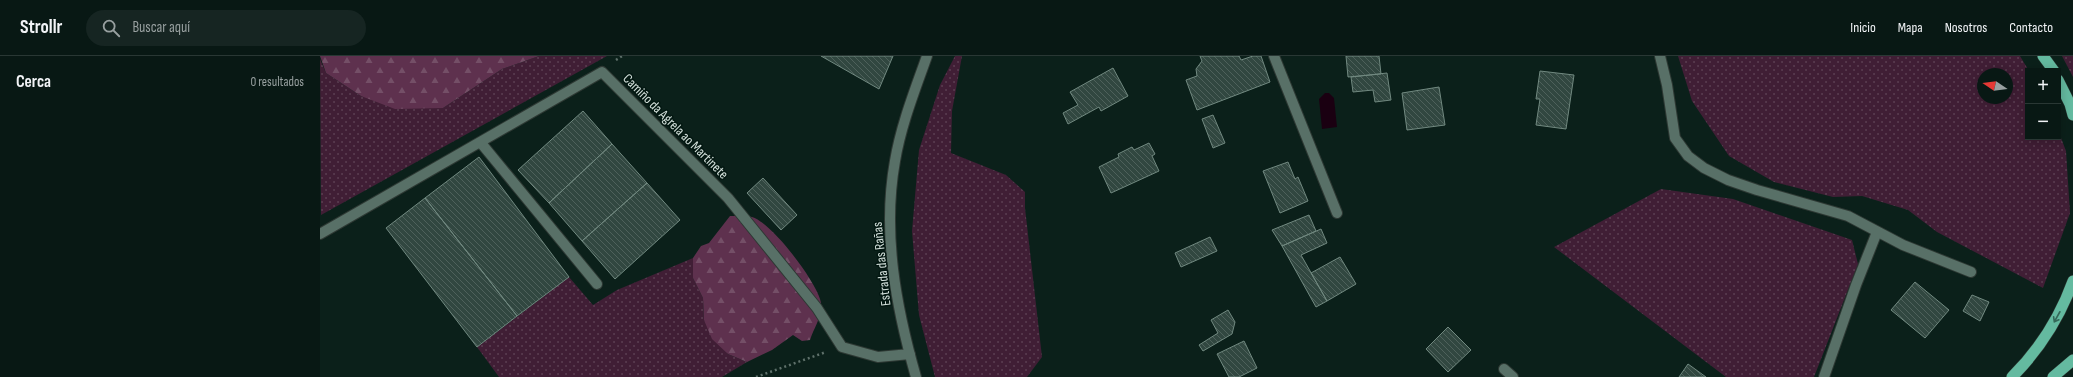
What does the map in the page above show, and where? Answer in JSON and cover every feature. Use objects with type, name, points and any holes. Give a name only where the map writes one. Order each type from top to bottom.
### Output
[{"type":"highway","points":[[2043,56],[2052,68]]},
{"type":"highway","points":[[2061,86],[2070,104],[2073,115]]},
{"type":"highway","points":[[2012,377],[2027,362],[2048,332],[2067,298],[2073,281]]},
{"type":"highway","points":[[2053,377],[2073,360]]},
{"type":"street","name":"Estrada das Rañas","points":[[916,377],[894,276],[890,243],[890,204],[895,160],[927,56]]},
{"type":"street","points":[[1274,56],[1337,213]]},
{"type":"street","points":[[1660,56],[1667,86],[1675,138],[1688,156],[1704,168],[1728,180],[1785,199],[1818,206],[1848,216],[1903,245],[1971,272]]},
{"type":"street","name":"Camiño da Agrela ao Martinete","points":[[320,234],[452,157],[481,143],[602,72],[728,198],[817,308],[842,347]]},
{"type":"street","points":[[481,143],[597,284]]},
{"type":"street","points":[[1824,377],[1856,285],[1877,232]]},
{"type":"street","points":[[842,347],[878,357],[910,354]]},
{"type":"street","points":[[1504,369],[1513,377]]},
{"type":"path","points":[[756,377],[842,347]]},
{"type":"shaded area","points":[[539,56],[607,56],[321,215],[320,59],[326,73],[361,96],[443,108],[502,69]]},
{"type":"shaded area","points":[[955,56],[962,56],[952,111],[951,153],[1006,175],[1025,192],[1025,208],[1042,357],[1027,377],[935,377],[919,315],[912,231],[919,150],[940,85]]},
{"type":"shaded area","points":[[1678,56],[2020,56],[2027,68],[2025,68],[2025,140],[2061,140],[2061,138],[2066,151],[2070,213],[2043,288],[1937,232],[1908,210],[1862,196],[1833,197],[1774,182],[1729,156],[1692,101]]},
{"type":"shaded area","points":[[2062,56],[2073,56],[2073,77]]},
{"type":"shaded area","points":[[1325,93],[1329,93],[1334,98],[1337,127],[1322,129],[1319,99]]},
{"type":"shaded area","points":[[1661,189],[1733,199],[1852,240],[1858,264],[1814,377],[1726,377],[1554,247]]},
{"type":"shaded area","points":[[693,258],[693,278],[703,298],[704,320],[728,354],[747,362],[722,377],[499,377],[477,347],[569,277],[593,305],[617,290]]},
{"type":"green space","points":[[320,56],[539,56],[502,69],[443,108],[395,109],[361,96],[326,73]]},
{"type":"green space","points":[[730,216],[750,216],[760,221],[781,240],[810,279],[820,299],[821,309],[810,340],[802,341],[793,335],[772,350],[747,362],[728,354],[712,339],[704,320],[703,298],[693,278],[693,258],[701,246],[709,243]]},
{"type":"building","points":[[821,56],[893,56],[879,89]]},
{"type":"building","points":[[1200,56],[1239,56],[1241,60],[1253,56],[1261,56],[1270,82],[1197,110],[1186,80],[1197,76],[1196,69],[1202,61]]},
{"type":"building","points":[[1346,56],[1379,56],[1381,74],[1348,77]]},
{"type":"building","points":[[1113,68],[1128,96],[1101,111],[1099,107],[1068,124],[1063,113],[1078,105],[1070,92]]},
{"type":"building","points":[[1540,71],[1574,75],[1566,129],[1536,125],[1540,99],[1536,99]]},
{"type":"building","points":[[1387,73],[1391,100],[1375,102],[1373,90],[1353,92],[1351,77]]},
{"type":"building","points":[[1439,87],[1445,125],[1407,130],[1402,93]]},
{"type":"building","points":[[583,111],[612,144],[549,203],[518,170]]},
{"type":"building","points":[[1213,115],[1225,143],[1213,148],[1202,119]]},
{"type":"building","points":[[1149,143],[1155,154],[1152,156],[1159,171],[1111,193],[1099,167],[1119,157],[1118,154],[1132,147],[1134,150]]},
{"type":"building","points":[[612,144],[647,183],[582,241],[549,203]]},
{"type":"building","points":[[479,157],[569,277],[517,316],[425,198]]},
{"type":"building","points":[[1288,162],[1295,179],[1298,177],[1308,201],[1280,213],[1263,171]]},
{"type":"building","points":[[763,178],[797,215],[781,230],[747,193]]},
{"type":"building","points":[[647,183],[680,220],[615,279],[582,241]]},
{"type":"building","points":[[425,198],[517,316],[477,347],[386,228]]},
{"type":"building","points":[[1309,215],[1316,231],[1282,246],[1272,230]]},
{"type":"building","points":[[1321,229],[1327,243],[1301,255],[1327,301],[1316,307],[1282,246]]},
{"type":"building","points":[[1210,237],[1217,251],[1181,267],[1175,253]]},
{"type":"building","points":[[1340,257],[1356,284],[1327,301],[1311,273]]},
{"type":"building","points":[[1915,282],[1949,310],[1925,338],[1891,310]]},
{"type":"building","points":[[1972,295],[1989,302],[1980,321],[1963,311]]},
{"type":"building","points":[[1228,310],[1235,322],[1232,334],[1203,351],[1199,345],[1218,333],[1211,320]]},
{"type":"building","points":[[1448,327],[1471,350],[1448,372],[1426,349]]},
{"type":"building","points":[[1244,341],[1257,368],[1239,377],[1229,377],[1217,354]]},
{"type":"building","points":[[1688,364],[1706,377],[1679,377]]}]
